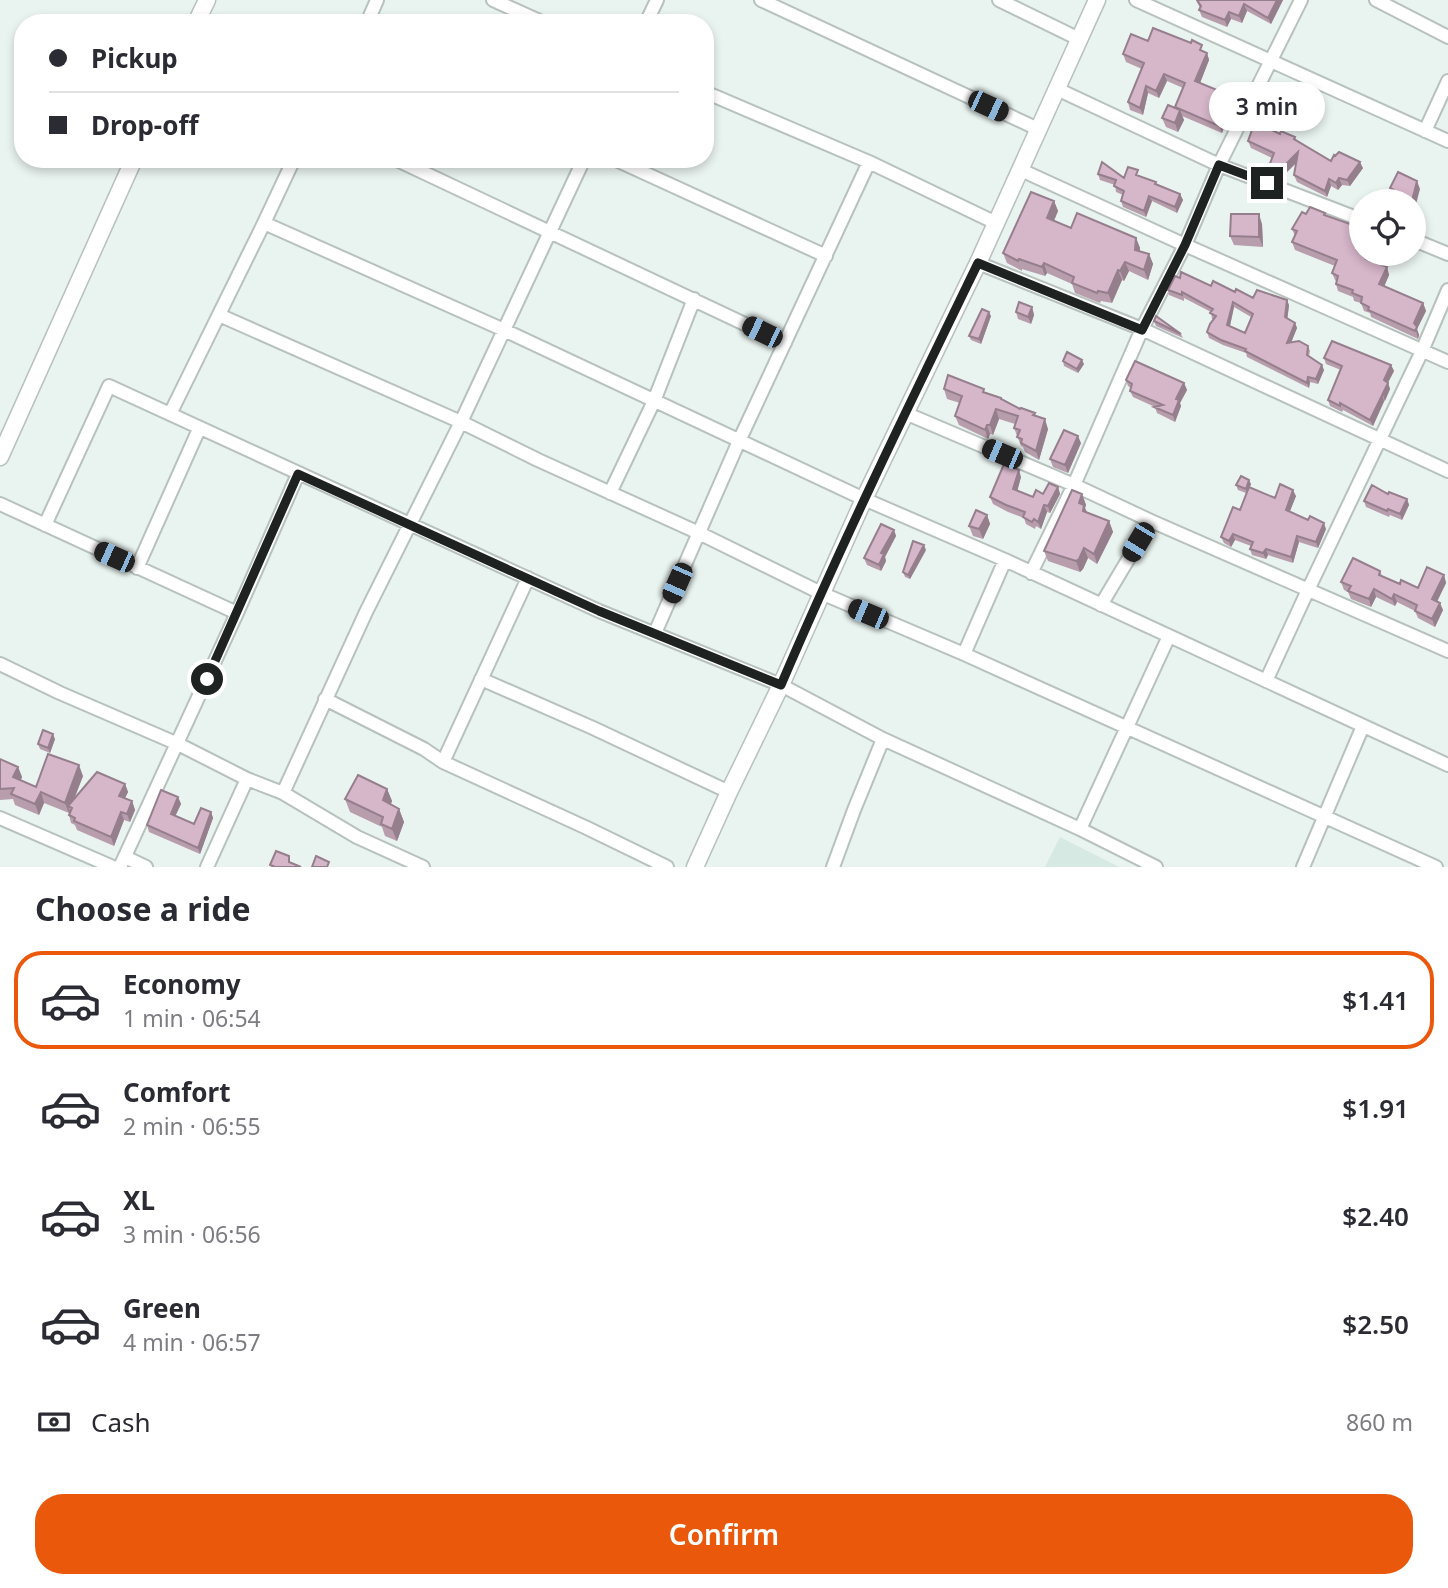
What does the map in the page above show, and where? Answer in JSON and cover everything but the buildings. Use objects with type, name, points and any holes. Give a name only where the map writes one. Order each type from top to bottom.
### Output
[{"type":"street","points":[[493,0],[524,14]]},
{"type":"street","points":[[761,0],[1038,129]]},
{"type":"street","points":[[999,0],[1079,39]]},
{"type":"street","points":[[695,867],[781,685],[864,499],[978,263],[1097,0]]},
{"type":"street","points":[[1136,0],[1448,141]]},
{"type":"street","points":[[1031,573],[1074,485],[1142,330],[1185,245],[1219,165],[1301,0]]},
{"type":"street","points":[[1376,0],[1448,37]]},
{"type":"street","points":[[1425,131],[1448,81]]},
{"type":"street","points":[[1057,89],[1219,165],[1349,215]]},
{"type":"street","points":[[714,96],[869,162],[996,223]]},
{"type":"street","points":[[654,633],[739,441],[869,162]]},
{"type":"street","points":[[0,457],[130,168]]},
{"type":"street","points":[[170,414],[290,168]]},
{"type":"street","points":[[414,168],[785,343]]},
{"type":"street","points":[[284,793],[325,699],[461,422],[580,168]]},
{"type":"street","points":[[634,168],[826,256]]},
{"type":"street","points":[[1021,170],[1448,362]]},
{"type":"street","points":[[264,223],[504,330],[864,499],[1005,560],[1448,765]]},
{"type":"street","points":[[1426,245],[1448,254]]},
{"type":"street","points":[[978,263],[1142,330],[1448,471]]},
{"type":"street","points":[[1266,681],[1422,351],[1448,290]]},
{"type":"street","points":[[610,493],[654,401],[694,299]]},
{"type":"street","points":[[219,315],[461,422],[821,593],[964,654],[1436,867]]},
{"type":"street","points":[[45,525],[108,386],[599,611],[781,685],[883,740],[1080,829],[1156,867]]},
{"type":"street","points":[[905,413],[1448,651]]},
{"type":"street","points":[[137,568],[199,429]]},
{"type":"street","points":[[146,867],[123,862],[298,474]]},
{"type":"street","points":[[0,504],[237,613]]},
{"type":"street","points":[[1101,605],[1151,521]]},
{"type":"street","points":[[964,654],[1005,560]]},
{"type":"street","points":[[443,762],[528,578]]},
{"type":"street","points":[[1080,829],[1169,636]]},
{"type":"street","points":[[0,664],[178,744],[247,779],[284,793],[358,837],[423,867]]},
{"type":"street","points":[[481,679],[729,792]]},
{"type":"street","points":[[325,699],[424,749],[443,762],[667,867]]},
{"type":"street","points":[[1303,867],[1363,726]]},
{"type":"street","points":[[833,867],[883,740]]},
{"type":"street","points":[[207,867],[247,779]]},
{"type":"street","points":[[0,818],[113,867]]},
{"type":"shaded area","points":[[1060,837],[1119,867],[1045,867]]},
{"type":"route","points":[[207,679],[298,474],[599,611],[781,685],[864,499],[978,263],[1142,330],[1185,245],[1219,165],[1267,183]]}]
